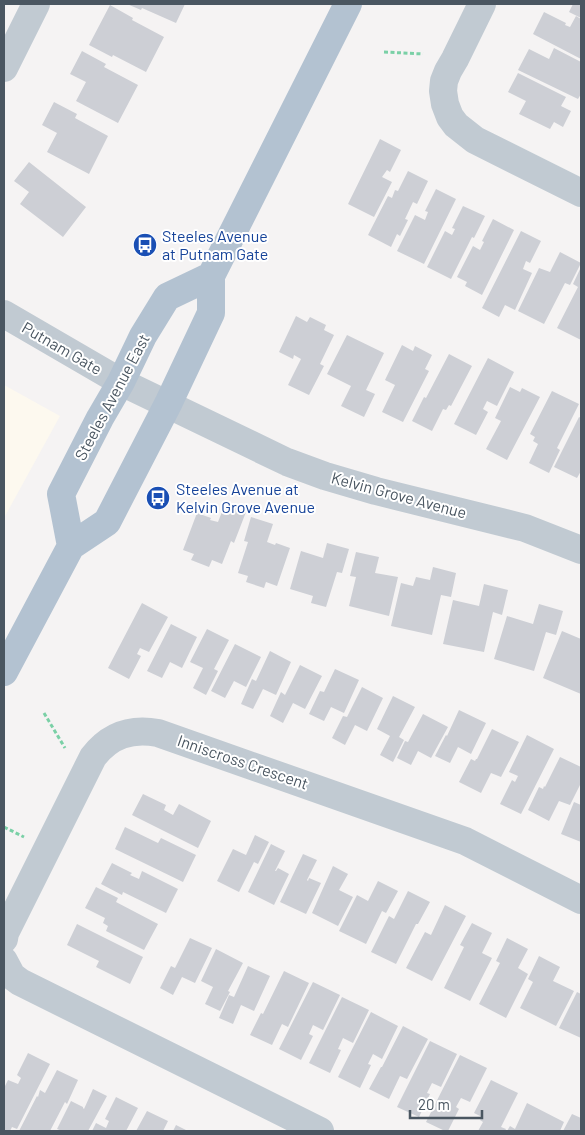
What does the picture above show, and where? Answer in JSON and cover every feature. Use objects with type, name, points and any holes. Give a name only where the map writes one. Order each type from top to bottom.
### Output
[{"type":"main road","points":[[4,672],[71,546],[107,522],[168,404],[211,313],[211,276],[348,4]]},
{"type":"main road","name":"Steeles Avenue East","points":[[71,546],[61,494],[100,418],[121,382],[143,336],[167,297],[211,276]]},
{"type":"street","points":[[4,68],[36,4]]},
{"type":"street","points":[[482,4],[444,81],[445,104],[450,117],[456,125],[475,140],[581,193]]},
{"type":"street","name":"Putnam Gate","points":[[4,314],[121,382],[168,404]]},
{"type":"street","name":"Kelvin Grove Avenue","points":[[168,404],[287,462],[325,476],[376,491],[525,528],[581,550]]},
{"type":"street","name":"Inniscross Crescent","points":[[4,939],[5,933],[93,757],[108,741],[132,731],[158,733],[465,840],[581,900]]},
{"type":"street","points":[[4,961],[12,976],[20,982],[320,1131]]},
{"type":"path","points":[[384,52],[423,54]]},
{"type":"path","points":[[44,713],[65,748]]},
{"type":"shaded area","points":[[4,385],[60,416],[4,518]]},
{"type":"building","points":[[127,4],[185,4],[176,23],[142,8],[141,10]]},
{"type":"building","points":[[573,4],[581,4],[581,18],[569,12]]},
{"type":"building","points":[[110,5],[133,18],[132,20],[164,37],[146,72],[89,45]]},
{"type":"building","points":[[544,12],[570,27],[576,16],[581,19],[581,59],[533,34]]},
{"type":"building","points":[[554,48],[581,62],[581,94],[578,99],[518,70],[529,49],[549,59]]},
{"type":"building","points":[[82,51],[106,64],[104,67],[138,85],[118,123],[76,101],[86,82],[70,74]]},
{"type":"building","points":[[518,73],[566,97],[561,106],[571,111],[563,127],[554,122],[550,129],[519,114],[526,101],[508,92]]},
{"type":"building","points":[[54,102],[77,114],[75,118],[108,136],[89,174],[47,152],[57,133],[42,125]]},
{"type":"building","points":[[380,139],[401,150],[390,172],[387,170],[382,177],[392,182],[374,217],[348,204]]},
{"type":"building","points":[[29,162],[86,207],[63,237],[20,204],[29,192],[14,181]]},
{"type":"building","points":[[408,171],[428,181],[417,204],[413,202],[405,219],[408,220],[400,236],[397,234],[391,247],[368,235],[388,196],[392,198],[395,190],[398,191]]},
{"type":"building","points":[[436,189],[456,199],[424,264],[397,251],[415,215],[425,220],[428,212],[425,211]]},
{"type":"building","points":[[463,206],[485,216],[451,279],[427,267],[445,231],[452,235],[455,229],[452,228]]},
{"type":"building","points":[[493,219],[514,230],[482,295],[465,286],[467,282],[457,277],[473,246],[480,250],[484,242],[482,241]]},
{"type":"building","points":[[521,231],[541,241],[530,263],[526,261],[523,269],[532,273],[515,310],[505,305],[499,317],[482,308]]},
{"type":"building","points":[[560,252],[581,263],[570,285],[565,283],[544,324],[518,311],[539,268],[550,272]]},
{"type":"building","points":[[581,267],[581,340],[557,328],[578,287],[573,284]]},
{"type":"building","points":[[296,316],[307,322],[310,317],[326,325],[324,330],[334,335],[320,364],[324,366],[309,395],[288,385],[301,359],[294,355],[293,359],[279,352]]},
{"type":"building","points":[[347,335],[384,353],[366,390],[375,394],[364,417],[341,406],[351,386],[327,374]]},
{"type":"building","points":[[402,345],[413,351],[415,346],[432,355],[425,369],[429,371],[403,422],[382,412],[395,385],[385,380]]},
{"type":"building","points":[[449,354],[472,366],[451,406],[449,405],[446,410],[443,409],[432,431],[412,421]]},
{"type":"building","points":[[488,358],[514,372],[497,406],[487,401],[483,409],[488,412],[476,435],[454,424]]},
{"type":"building","points":[[510,387],[520,392],[522,388],[540,397],[507,460],[486,449],[501,421],[495,418]]},
{"type":"building","points":[[552,391],[579,404],[557,448],[560,450],[549,473],[529,463],[538,444],[533,441],[535,437],[530,434]]},
{"type":"building","points":[[579,417],[581,418],[581,471],[577,478],[554,467]]},
{"type":"building","points":[[225,504],[246,512],[234,543],[231,541],[222,564],[212,560],[209,567],[191,560],[194,554],[183,550],[197,513],[218,522]]},
{"type":"building","points":[[251,517],[273,524],[267,542],[290,548],[277,586],[266,582],[264,588],[246,582],[248,576],[238,573],[248,542],[244,541]]},
{"type":"building","points":[[327,543],[349,549],[342,573],[337,572],[326,607],[311,603],[313,596],[290,589],[301,551],[323,558]]},
{"type":"building","points":[[356,552],[379,557],[375,573],[398,577],[389,616],[349,606],[356,577],[350,576]]},
{"type":"building","points":[[433,567],[456,573],[451,597],[441,595],[432,635],[391,626],[401,583],[413,586],[416,577],[430,580]]},
{"type":"building","points":[[484,584],[508,590],[502,615],[493,612],[484,652],[443,644],[453,600],[479,606]]},
{"type":"building","points":[[142,603],[168,617],[149,652],[140,648],[137,654],[141,656],[129,679],[108,668]]},
{"type":"building","points":[[539,604],[563,611],[556,635],[546,632],[534,671],[494,659],[507,616],[533,624]]},
{"type":"building","points":[[171,624],[197,637],[182,668],[170,662],[162,678],[147,671]]},
{"type":"building","points":[[207,629],[229,640],[214,669],[218,671],[206,695],[193,688],[203,668],[190,662]]},
{"type":"building","points":[[562,631],[581,639],[581,694],[543,678]]},
{"type":"building","points":[[235,644],[261,657],[246,687],[234,681],[225,698],[211,691]]},
{"type":"building","points":[[270,651],[291,662],[276,695],[263,689],[253,709],[241,704],[252,679],[256,681]]},
{"type":"building","points":[[300,665],[322,676],[305,709],[293,703],[283,723],[270,716],[281,692],[285,695]]},
{"type":"building","points":[[335,669],[359,680],[344,713],[331,707],[324,721],[309,714],[320,691],[324,692]]},
{"type":"building","points":[[362,687],[383,698],[367,731],[355,725],[345,745],[332,738],[343,716],[347,717]]},
{"type":"building","points":[[393,696],[415,707],[399,737],[404,740],[393,762],[380,755],[390,736],[377,729]]},
{"type":"building","points":[[459,710],[486,723],[471,754],[458,747],[450,763],[435,756]]},
{"type":"building","points":[[423,714],[448,727],[431,758],[418,751],[411,765],[397,758],[405,741],[408,742]]},
{"type":"building","points":[[492,729],[519,742],[501,777],[491,773],[481,793],[459,782],[471,759],[475,761],[477,759]]},
{"type":"building","points":[[527,735],[554,749],[521,814],[500,804],[512,780],[515,782],[518,776],[509,772]]},
{"type":"building","points":[[560,757],[581,767],[581,783],[570,805],[559,801],[549,821],[528,810],[539,787],[543,789],[545,787]]},
{"type":"building","points":[[143,794],[166,805],[164,810],[173,815],[179,804],[211,821],[198,848],[132,815]]},
{"type":"building","points":[[574,802],[581,805],[581,842],[561,834]]},
{"type":"building","points":[[125,827],[158,843],[161,838],[196,855],[183,882],[115,849]]},
{"type":"building","points":[[255,835],[269,842],[258,864],[254,862],[239,892],[217,881],[233,849],[246,855]]},
{"type":"building","points":[[271,844],[285,851],[275,871],[278,868],[289,874],[274,905],[248,892]]},
{"type":"building","points":[[303,854],[317,860],[307,880],[309,878],[321,883],[306,914],[280,902]]},
{"type":"building","points":[[112,863],[132,873],[130,875],[139,879],[142,871],[178,889],[166,913],[123,892],[122,895],[101,884]]},
{"type":"building","points":[[333,866],[348,874],[339,890],[353,897],[338,926],[312,913]]},
{"type":"building","points":[[378,881],[398,891],[386,913],[382,911],[366,944],[339,931],[357,895],[368,901]]},
{"type":"building","points":[[96,887],[118,898],[116,902],[158,924],[144,950],[106,931],[108,926],[103,923],[105,918],[85,908]]},
{"type":"building","points":[[408,891],[430,902],[418,924],[416,924],[396,964],[371,952],[389,916],[394,919]]},
{"type":"building","points":[[445,905],[466,916],[432,981],[406,968],[425,932],[431,935]]},
{"type":"building","points":[[472,923],[492,933],[482,953],[492,958],[470,1001],[444,988],[464,947],[460,945]]},
{"type":"building","points":[[77,924],[143,957],[130,984],[96,967],[99,961],[67,945]]},
{"type":"building","points":[[190,938],[212,948],[195,983],[182,977],[173,995],[160,988],[171,966],[175,968]]},
{"type":"building","points":[[507,938],[528,949],[518,968],[528,974],[506,1018],[479,1004],[500,963],[496,961]]},
{"type":"building","points":[[216,949],[243,963],[220,1011],[205,1004],[213,987],[201,981]]},
{"type":"building","points":[[539,956],[560,967],[553,981],[574,991],[556,1026],[520,1008],[533,982],[528,979]]},
{"type":"building","points":[[248,966],[270,976],[254,1011],[241,1005],[233,1024],[219,1018],[229,995],[234,997]]},
{"type":"building","points":[[284,971],[309,983],[288,1027],[282,1024],[272,1045],[250,1035],[261,1013],[263,1014]]},
{"type":"building","points":[[313,982],[340,995],[323,1030],[313,1025],[309,1034],[313,1036],[301,1060],[279,1049]]},
{"type":"building","points":[[577,992],[581,994],[581,1038],[559,1028]]},
{"type":"building","points":[[342,997],[369,1010],[353,1043],[343,1038],[338,1049],[341,1050],[330,1073],[309,1063]]},
{"type":"building","points":[[371,1012],[398,1026],[382,1059],[373,1054],[368,1064],[371,1065],[360,1088],[338,1077]]},
{"type":"building","points":[[403,1026],[428,1039],[407,1079],[400,1076],[389,1099],[369,1089]]},
{"type":"building","points":[[430,1041],[457,1054],[441,1087],[432,1083],[427,1093],[430,1094],[419,1117],[397,1107]]},
{"type":"building","points":[[28,1053],[50,1064],[17,1129],[12,1127],[10,1131],[4,1131],[4,1088],[8,1080],[18,1084],[21,1078],[17,1075]]},
{"type":"building","points":[[460,1055],[487,1068],[470,1102],[461,1098],[456,1107],[459,1109],[448,1131],[445,1131],[426,1122]]},
{"type":"building","points":[[57,1070],[78,1080],[67,1104],[65,1102],[50,1131],[19,1131],[40,1090],[45,1093]]},
{"type":"building","points":[[491,1080],[518,1093],[501,1127],[506,1129],[505,1131],[478,1131],[483,1122],[480,1120],[482,1117],[474,1113]]},
{"type":"building","points":[[93,1089],[107,1096],[88,1131],[62,1131],[57,1129],[71,1101],[84,1109]]},
{"type":"building","points":[[116,1097],[138,1108],[126,1131],[92,1131],[96,1123],[106,1128],[109,1121],[105,1119]]},
{"type":"building","points":[[527,1103],[564,1122],[560,1131],[507,1131],[510,1126],[515,1129]]},
{"type":"building","points":[[147,1111],[168,1121],[163,1131],[136,1131]]},
{"type":"building","points":[[572,1114],[581,1118],[581,1131],[563,1131]]},
{"type":"building","points":[[176,1125],[188,1131],[173,1131]]},
{"type":"place","name":"Steeles Avenue at Putnam Gate","points":[[145,245]]},
{"type":"place","name":"Steeles Avenue at Kelvin Grove Avenue","points":[[158,498]]}]
